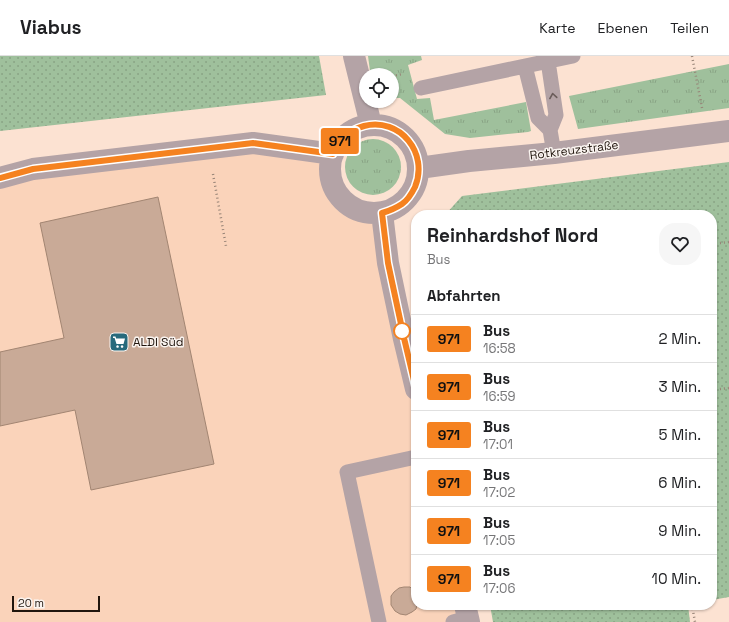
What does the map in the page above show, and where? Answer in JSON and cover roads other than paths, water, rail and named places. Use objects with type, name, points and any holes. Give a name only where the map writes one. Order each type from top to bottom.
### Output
[{"type":"street","points":[[354,56],[371,125]]},
{"type":"street","points":[[371,125],[388,127],[402,134],[413,147],[417,156],[419,168],[418,179],[409,198],[402,204],[382,213],[370,213],[348,205],[338,194],[331,180],[330,173],[330,165],[338,143],[344,136],[357,128],[371,125]]},
{"type":"street","name":"Rotkreuzstraße","points":[[419,168],[729,131]]},
{"type":"street","points":[[0,178],[33,169],[253,143],[333,154]]},
{"type":"street","points":[[382,213],[388,263],[411,368]]},
{"type":"lane","points":[[421,88],[573,56]]},
{"type":"lane","points":[[548,61],[556,115],[550,130],[554,153]]},
{"type":"lane","points":[[525,66],[538,118],[550,130]]},
{"type":"lane","points":[[379,622],[347,472],[411,458]]},
{"type":"place","name":"ALDI Süd","points":[[119,342]]}]
